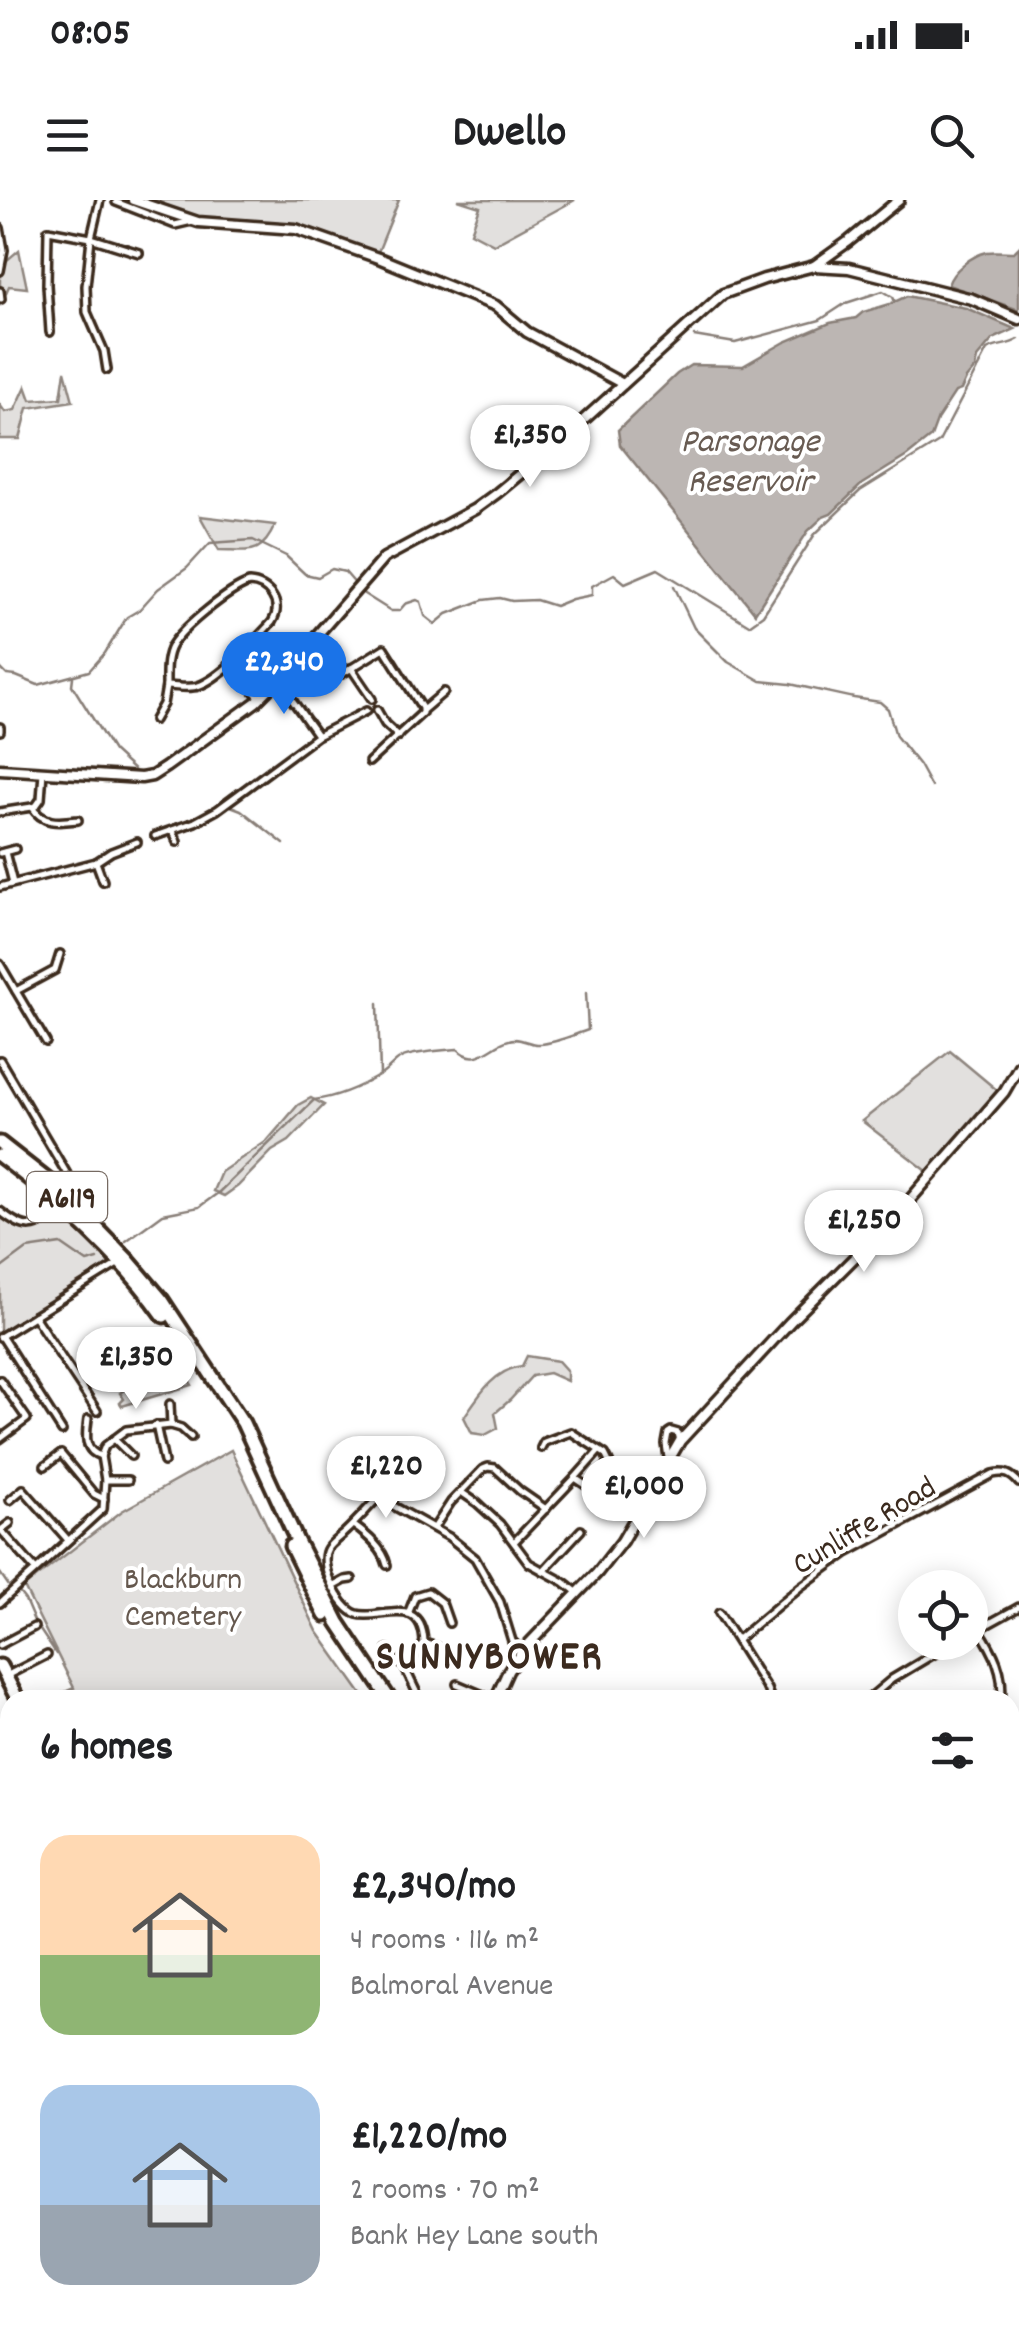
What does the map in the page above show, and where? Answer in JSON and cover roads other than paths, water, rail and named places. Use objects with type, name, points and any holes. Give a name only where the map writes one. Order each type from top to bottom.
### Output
[{"type":"highway","name":"A6119","points":[[0,1143],[60,1190],[162,1300],[252,1440],[338,1622],[383,1690]]},
{"type":"highway","name":"A6119","points":[[0,1156],[124,1261],[158,1308],[226,1409],[307,1582],[374,1690]]},
{"type":"street","points":[[100,200],[91,238],[86,294],[87,312],[104,350],[104,365]]},
{"type":"street","points":[[133,200],[192,220],[296,229],[381,258],[496,306],[527,332],[623,384]]},
{"type":"street","points":[[814,266],[900,200]]},
{"type":"street","points":[[116,202],[175,225],[192,220]]},
{"type":"street","points":[[0,228],[4,250],[0,271]]},
{"type":"street","points":[[50,332],[48,230],[139,253]]},
{"type":"street","points":[[0,768],[152,776],[260,698],[384,558],[497,493],[724,294],[814,266],[849,268],[943,290],[999,308],[1019,319]]},
{"type":"street","points":[[0,292],[1,299]]},
{"type":"street","points":[[77,294],[86,294]]},
{"type":"street","points":[[154,720],[163,704],[172,644],[238,587],[256,583],[274,596],[277,614],[219,674],[198,686],[166,686]]},
{"type":"street","points":[[313,639],[342,674],[384,648],[422,710]]},
{"type":"street","points":[[230,663],[260,698]]},
{"type":"street","points":[[351,668],[372,699]]},
{"type":"street","points":[[278,680],[317,736]]},
{"type":"street","points":[[369,762],[444,692]]},
{"type":"street","points":[[377,710],[398,736]]},
{"type":"street","points":[[154,836],[217,810],[317,736],[366,712]]},
{"type":"street","points":[[0,812],[36,806],[41,799],[43,772]]},
{"type":"street","points":[[32,807],[53,822],[78,820]]},
{"type":"street","points":[[173,830],[177,842]]},
{"type":"street","points":[[0,887],[96,862],[137,842]]},
{"type":"street","points":[[12,884],[2,853],[15,848]]},
{"type":"street","points":[[96,862],[103,880]]},
{"type":"street","points":[[16,991],[55,970],[60,954]]},
{"type":"street","points":[[0,964],[46,1042]]},
{"type":"street","points":[[0,1060],[66,1174],[65,1186]]},
{"type":"street","points":[[499,1690],[522,1652],[622,1542],[680,1441],[790,1322],[895,1217],[1004,1092],[1019,1066]]},
{"type":"street","points":[[0,1212],[26,1227],[61,1206]]},
{"type":"street","points":[[62,1431],[1,1336],[124,1261]]},
{"type":"street","points":[[34,1316],[97,1412]]},
{"type":"street","points":[[0,1380],[27,1419],[0,1438]]},
{"type":"street","points":[[170,1404],[171,1425]]},
{"type":"street","points":[[88,1419],[88,1447],[101,1456]]},
{"type":"street","points":[[156,1425],[164,1462]]},
{"type":"street","points":[[0,1603],[103,1509],[101,1456],[114,1438],[126,1430],[156,1425],[181,1428],[191,1437]]},
{"type":"street","points":[[668,1458],[668,1433],[675,1431],[680,1441]]},
{"type":"street","points":[[541,1448],[544,1442],[569,1432],[610,1460],[598,1484],[590,1487],[576,1478]]},
{"type":"street","points":[[114,1438],[131,1456]]},
{"type":"street","points":[[514,1542],[599,1450]]},
{"type":"street","points":[[45,1466],[61,1454],[94,1494],[104,1499]]},
{"type":"street","points":[[388,1502],[434,1464]]},
{"type":"street","points":[[434,1528],[460,1492],[490,1466],[546,1508]]},
{"type":"street","name":"Cunliffe Road","points":[[737,1640],[847,1553],[992,1474],[1012,1474],[1019,1483]]},
{"type":"street","points":[[104,1480],[128,1480]]},
{"type":"street","points":[[356,1485],[434,1528],[474,1558],[500,1602],[512,1641],[522,1652]]},
{"type":"street","points":[[10,1500],[23,1489],[68,1540]]},
{"type":"street","points":[[460,1492],[500,1524],[529,1562],[578,1593]]},
{"type":"street","points":[[379,1497],[326,1550],[325,1565],[345,1608],[358,1615],[408,1614],[420,1626],[424,1643],[404,1666]]},
{"type":"street","points":[[10,1523],[1,1530],[35,1569]]},
{"type":"street","points":[[353,1525],[376,1545],[386,1566]]},
{"type":"street","points":[[542,1572],[581,1530]]},
{"type":"street","points":[[334,1586],[348,1578]]},
{"type":"street","points":[[426,1583],[428,1592],[442,1603],[449,1623]]},
{"type":"street","points":[[408,1614],[418,1594],[428,1592]]},
{"type":"street","points":[[988,1624],[1019,1607]]},
{"type":"street","points":[[720,1613],[767,1690]]},
{"type":"street","points":[[0,1645],[34,1627]]},
{"type":"street","points":[[424,1643],[437,1647],[450,1658]]},
{"type":"street","points":[[988,1647],[1000,1668],[1001,1690]]},
{"type":"street","points":[[388,1650],[404,1666],[416,1690]]},
{"type":"street","points":[[3,1671],[48,1655]]},
{"type":"street","points":[[878,1690],[923,1660]]},
{"type":"street","points":[[457,1684],[471,1690]]},
{"type":"water","points":[[1019,247],[1019,310],[948,285],[958,269],[975,256],[1014,252]]},
{"type":"water","name":"Parsonage Reservoir","points":[[907,296],[966,308],[1015,329],[993,339],[977,358],[961,390],[955,392],[938,418],[931,437],[862,484],[808,531],[755,613],[620,445],[618,430],[691,365],[743,366],[785,342]]},
{"type":"waterway","points":[[694,336],[735,343],[820,320],[846,303],[883,291],[895,302]]},
{"type":"waterway","points":[[0,668],[7,675],[38,685],[89,671],[127,617],[187,568],[210,543],[253,540],[286,556],[305,574],[318,577],[332,569],[345,572],[364,594],[391,611],[399,611],[417,600],[425,616],[435,624],[447,614],[483,600],[536,600],[555,606],[592,595],[592,586],[614,574],[625,583],[658,569],[749,625],[763,615],[815,534],[860,491],[939,442],[987,350],[1019,339]]},
{"type":"waterway","points":[[674,586],[694,628],[728,662],[761,681],[880,702],[888,709],[896,736],[931,787]]},
{"type":"waterway","points":[[73,677],[72,685],[113,751],[137,773]]},
{"type":"waterway","points":[[228,805],[241,810],[284,844]]},
{"type":"waterway","points":[[126,1241],[163,1214],[199,1207],[218,1193],[314,1100],[366,1083],[405,1056],[458,1049],[477,1056],[513,1039],[546,1043],[588,1030],[586,993]]},
{"type":"waterway","points":[[378,1003],[380,1075]]},
{"type":"waterway","points":[[0,1269],[27,1249],[61,1244],[87,1262],[98,1259]]},
{"type":"waterway","points":[[0,1573],[9,1586]]},
{"type":"waterway","points":[[18,1591],[56,1654]]},
{"type":"district","name":"SUNNYBOWER","points":[[490,1653]]},
{"type":"park label","name":"Blackburn Cemetery","points":[[183,1596]]}]
